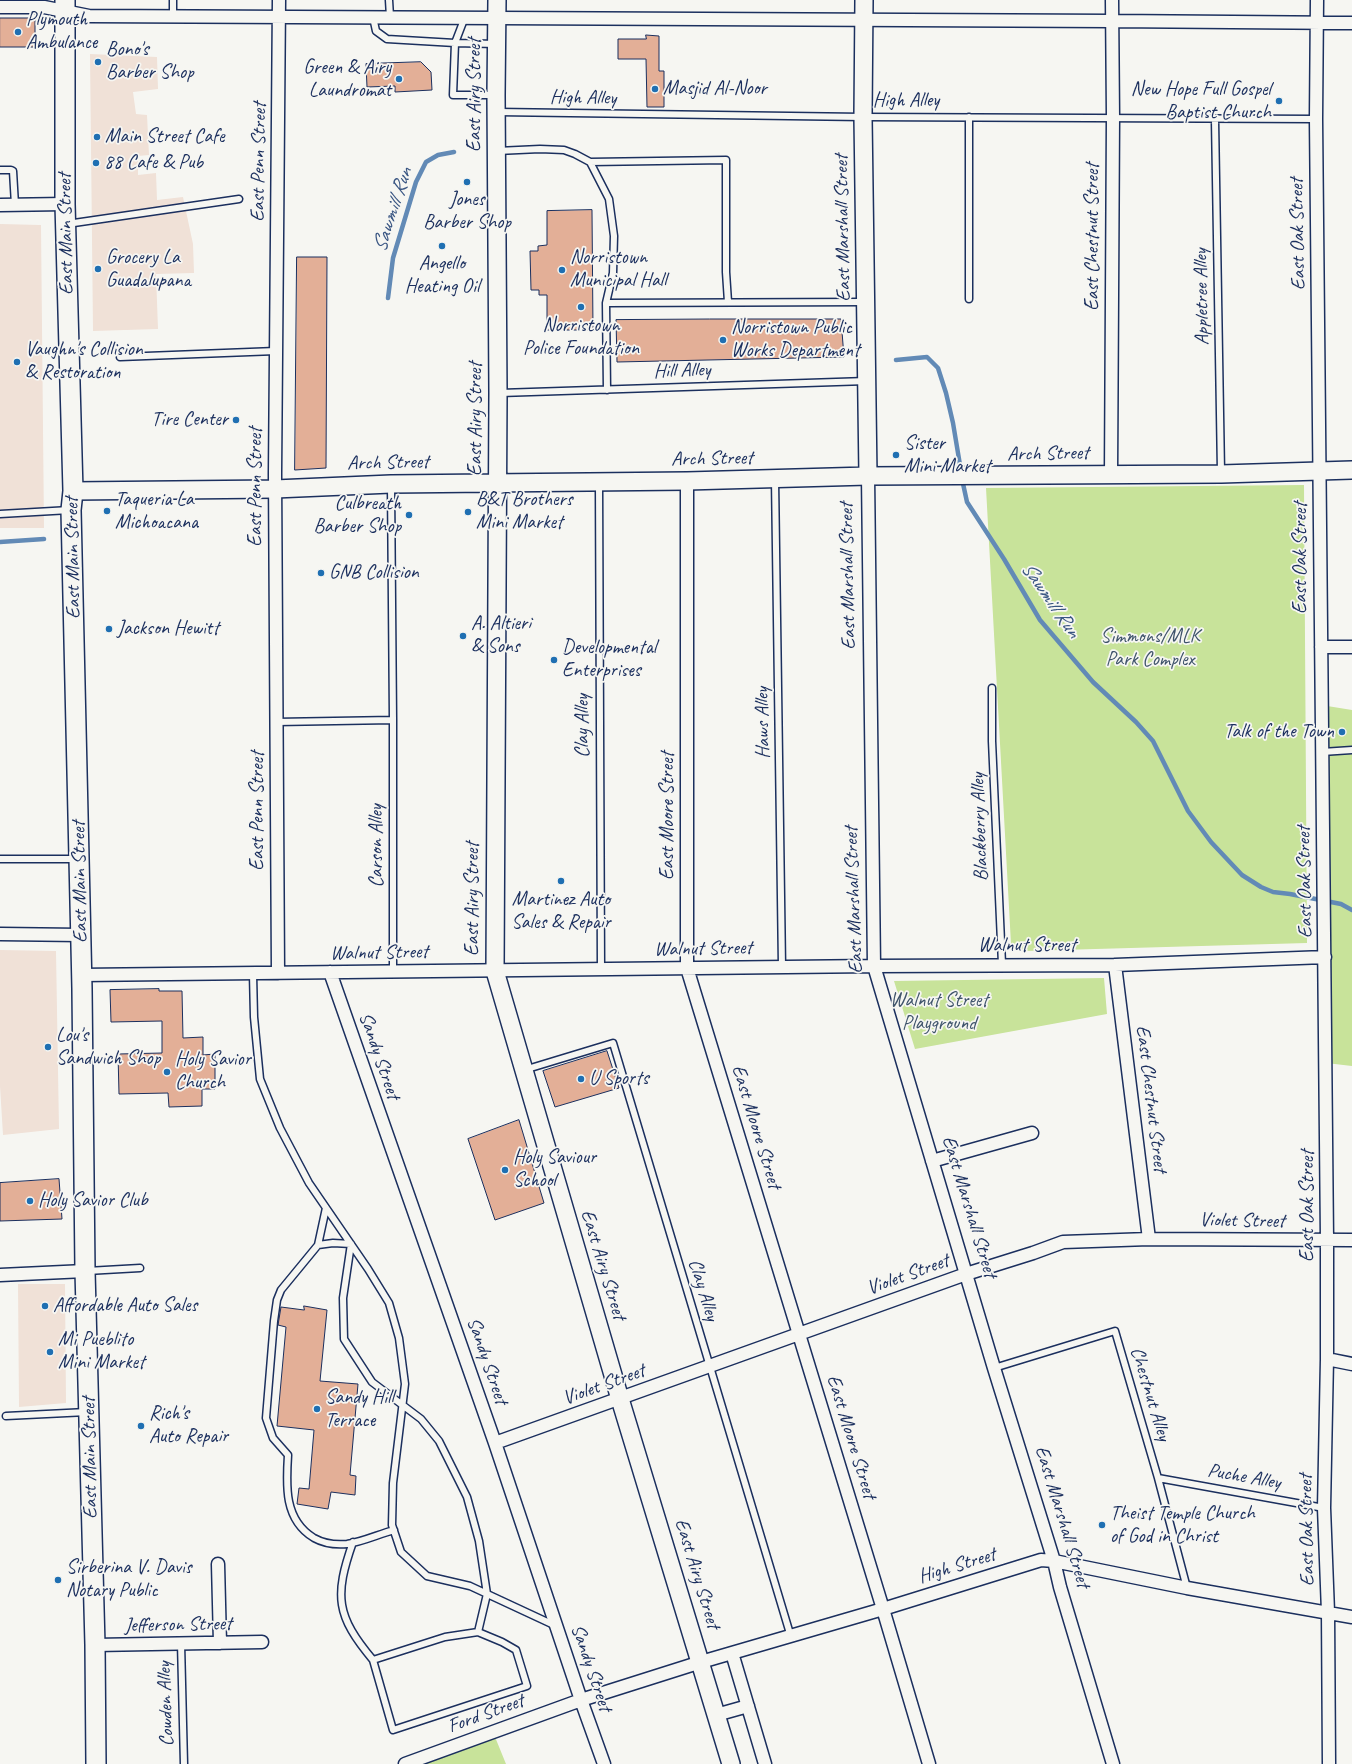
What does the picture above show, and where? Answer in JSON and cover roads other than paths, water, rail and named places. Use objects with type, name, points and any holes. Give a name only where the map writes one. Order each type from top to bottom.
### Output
[{"type":"main road","name":"East Airy Street","points":[[497,0],[498,484],[495,971],[620,1399],[731,1764]]},
{"type":"main road","name":"East Marshall Street","points":[[864,0],[868,476]]},
{"type":"main road","name":"East Main Street","points":[[66,6],[65,224],[82,975],[86,1271],[95,1645],[96,1764]]},
{"type":"main road","name":"Arch Street","points":[[72,500],[391,484],[687,481],[868,476],[1221,474],[1352,470]]},
{"type":"street","name":"East Penn Street","points":[[278,973],[275,489],[279,0]]},
{"type":"street","name":"East Chestnut Street","points":[[1111,475],[1113,117],[1112,0]]},
{"type":"street","name":"East Oak Street","points":[[1317,0],[1316,119],[1327,1240],[1327,1359],[1324,1508],[1328,1612],[1329,1764]]},
{"type":"street","points":[[0,7],[66,6],[89,16],[173,17],[1112,20],[1352,23]]},
{"type":"street","points":[[0,205],[65,204]]},
{"type":"street","name":"East Marshall Street","points":[[868,476],[874,966],[994,1368],[1054,1561],[1060,1587],[1113,1764]]},
{"type":"street","name":"East Moore Street","points":[[687,481],[687,968],[800,1335],[929,1764]]},
{"type":"street","points":[[1321,647],[1352,646]]},
{"type":"street","points":[[0,934],[81,935]]},
{"type":"street","name":"Walnut Street","points":[[82,975],[601,970],[1002,964],[1115,965],[1325,957]]},
{"type":"street","name":"East Chestnut Street","points":[[1115,965],[1149,1239]]},
{"type":"street","name":"Sandy Street","points":[[330,972],[495,1444],[604,1764]]},
{"type":"street","points":[[932,1161],[1032,1133]]},
{"type":"street","name":"Violet Street","points":[[495,1444],[966,1274],[1063,1242],[1149,1239],[1352,1240]]},
{"type":"street","points":[[0,1275],[86,1271]]},
{"type":"street","points":[[1327,1359],[1352,1364]]},
{"type":"street","name":"High Street","points":[[581,1700],[701,1662],[790,1637],[1041,1560],[1054,1561],[1187,1588],[1352,1617]]},
{"type":"street","points":[[218,1564],[220,1643]]},
{"type":"street","name":"Jefferson Street","points":[[95,1645],[262,1642]]},
{"type":"street","points":[[732,1653],[766,1764]]},
{"type":"street","name":"Ford Street","points":[[405,1764],[581,1700]]},
{"type":"street","points":[[716,1715],[748,1706]]},
{"type":"lane","points":[[173,0],[173,17]]},
{"type":"lane","points":[[389,0],[390,17]]},
{"type":"lane","points":[[373,17],[376,31],[387,38],[455,43],[497,44]]},
{"type":"lane","points":[[465,17],[455,43],[453,95],[496,95]]},
{"type":"lane","name":"High Alley","points":[[497,112],[864,117],[1113,117],[1215,120],[1316,119]]},
{"type":"lane","points":[[969,117],[969,299]]},
{"type":"lane","name":"Appletree Alley","points":[[1215,120],[1221,474]]},
{"type":"lane","points":[[497,152],[540,149],[564,150],[590,162],[726,160],[726,272],[728,302]]},
{"type":"lane","points":[[590,162],[609,199],[614,236],[613,273],[606,303],[607,390]]},
{"type":"lane","points":[[0,170],[13,171],[15,205]]},
{"type":"lane","points":[[65,224],[240,199]]},
{"type":"lane","points":[[606,303],[866,302]]},
{"type":"lane","points":[[120,357],[276,351]]},
{"type":"lane","name":"Hill Alley","points":[[498,393],[867,381]]},
{"type":"lane","name":"Haws Alley","points":[[775,479],[782,967]]},
{"type":"lane","name":"Clay Alley","points":[[599,482],[601,970]]},
{"type":"lane","name":"Carson Alley","points":[[391,484],[393,972]]},
{"type":"lane","points":[[0,514],[72,500]]},
{"type":"lane","name":"Blackberry Alley","points":[[992,688],[992,741],[1002,964]]},
{"type":"lane","points":[[276,722],[393,720]]},
{"type":"lane","points":[[1322,752],[1352,750]]},
{"type":"lane","points":[[0,859],[79,859]]},
{"type":"lane","points":[[253,974],[254,1017],[260,1079],[280,1128],[309,1183],[390,1303],[399,1338],[405,1384],[392,1483],[392,1525],[401,1552],[427,1576],[470,1586],[556,1626]]},
{"type":"lane","name":"Clay Alley","points":[[523,1071],[613,1043],[790,1637]]},
{"type":"lane","points":[[326,1208],[318,1245],[280,1290],[277,1300],[266,1418],[273,1438],[288,1455],[286,1479],[292,1516],[304,1532],[320,1541],[336,1544],[354,1542],[394,1530]]},
{"type":"lane","points":[[318,1245],[333,1243],[351,1244]]},
{"type":"lane","points":[[351,1244],[343,1298],[344,1339],[372,1382],[421,1419],[439,1441],[467,1496],[479,1541],[487,1594],[478,1632]]},
{"type":"lane","points":[[86,1271],[140,1268]]},
{"type":"lane","name":"Chestnut Alley","points":[[994,1368],[1115,1331],[1158,1478],[1187,1588]]},
{"type":"lane","points":[[6,1416],[89,1412]]},
{"type":"lane","name":"Puche Alley","points":[[1158,1478],[1324,1508]]},
{"type":"lane","points":[[354,1542],[342,1579],[340,1594],[342,1610],[350,1628],[373,1660],[393,1730],[527,1686],[516,1650],[502,1642],[478,1632],[445,1637],[373,1660]]},
{"type":"lane","name":"Cowden Alley","points":[[181,1643],[184,1764]]},
{"type":"waterway","name":"Sawmill Run","points":[[388,298],[393,258],[416,182],[426,162],[438,155],[454,152]]},
{"type":"waterway","name":"Sawmill Run","points":[[896,360],[927,357],[938,368],[953,423],[961,471]]},
{"type":"waterway","name":"Sawmill Run","points":[[962,479],[967,502],[1004,559],[1040,620],[1093,682],[1136,722],[1153,741],[1188,811],[1211,842],[1242,875],[1261,887],[1273,892],[1341,904],[1352,910]]},
{"type":"waterway","name":"Sawmill Run","points":[[0,542],[44,539]]},
{"type":"place","name":"Plymouth Ambulance","points":[[18,32]]},
{"type":"place","name":"Bono's Barber Shop","points":[[98,62]]},
{"type":"place","name":"Green & Airy Laundromat","points":[[399,79]]},
{"type":"place","name":"Masjid Al-Noor","points":[[655,89]]},
{"type":"place","name":"New Hope Full Gospel Baptist Church","points":[[1279,101]]},
{"type":"place","name":"Main Street Cafe","points":[[97,137]]},
{"type":"place","name":"88 Cafe & Pub","points":[[96,163]]},
{"type":"place","name":"Jones Barber Shop","points":[[467,182]]},
{"type":"place","name":"Angello Heating Oil","points":[[442,246]]},
{"type":"place","name":"Grocery La Guadalupana","points":[[98,269]]},
{"type":"place","name":"Norristown Municipal Hall","points":[[562,270]]},
{"type":"place","name":"Norristown Police Foundation","points":[[581,307]]},
{"type":"place","name":"Norristown Public Works Department","points":[[723,340]]},
{"type":"place","name":"Vaughn's Collision & Restoration","points":[[17,362]]},
{"type":"place","name":"Tire Center","points":[[236,420]]},
{"type":"place","name":"Sister Mini Market","points":[[896,455]]},
{"type":"place","name":"Taqueria La Michoacana","points":[[107,511]]},
{"type":"place","name":"B&T Brothers Mini Market","points":[[468,512]]},
{"type":"place","name":"Culbreath Barber Shop","points":[[409,515]]},
{"type":"place","name":"GNB Collision","points":[[321,573]]},
{"type":"place","name":"Jackson Hewitt","points":[[109,629]]},
{"type":"place","name":"A. Altieri & Sons","points":[[463,636]]},
{"type":"place","name":"Developmental Enterprises","points":[[554,660]]},
{"type":"place","name":"Talk of the Town","points":[[1342,732]]},
{"type":"place","name":"Martinez Auto Sales & Repair","points":[[561,881]]},
{"type":"place","name":"Lou's Sandwich Shop","points":[[48,1047]]},
{"type":"place","name":"Holy Savior Church","points":[[167,1072]]},
{"type":"place","name":"U Sports","points":[[581,1079]]},
{"type":"place","name":"Holy Saviour School","points":[[505,1170]]},
{"type":"place","name":"Holy Savior Club","points":[[30,1201]]},
{"type":"place","name":"Affordable Auto Sales","points":[[45,1306]]},
{"type":"place","name":"Mi Pueblito Mini Market","points":[[50,1352]]},
{"type":"place","name":"Sandy Hill Terrace","points":[[317,1409]]},
{"type":"place","name":"Rich's Auto Repair","points":[[141,1426]]},
{"type":"place","name":"Theist Temple Church of God in Christ","points":[[1102,1525]]},
{"type":"place","name":"Sirberina V. Davis Notary Public","points":[[58,1580]]},
{"type":"park label","name":"Simmons/MLK Park Complex","points":[[1150,648]]},
{"type":"park label","name":"Walnut Street Playground","points":[[939,1012]]}]
